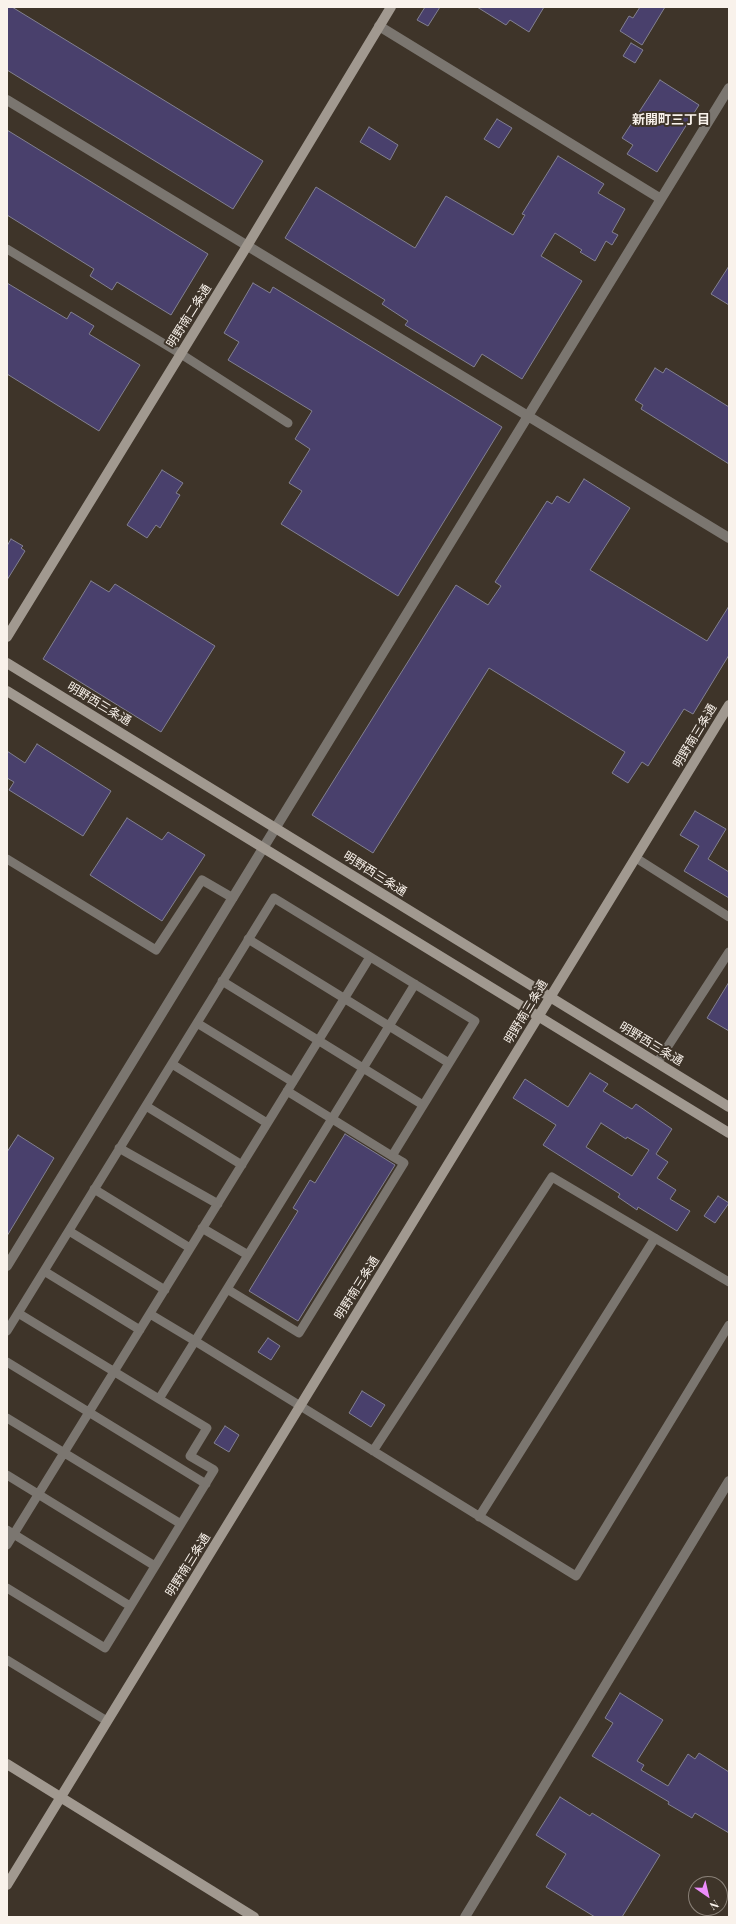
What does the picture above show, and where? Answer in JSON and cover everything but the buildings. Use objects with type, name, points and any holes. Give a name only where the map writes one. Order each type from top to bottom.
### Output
[{"type":"street","name":"明野南二条通","points":[[7,638],[247,246],[391,7]]},
{"type":"street","points":[[379,26],[661,199]]},
{"type":"street","points":[[7,1266],[729,88]]},
{"type":"street","points":[[7,100],[729,538]]},
{"type":"street","name":"明野西三条通","points":[[7,663],[729,1107]]},
{"type":"street","points":[[7,691],[540,1015],[729,1132]]},
{"type":"street","name":"明野南三条通","points":[[7,1885],[729,705]]},
{"type":"street","points":[[465,1917],[729,1481]]},
{"type":"street","points":[[7,1764],[61,1796],[254,1917]]},
{"type":"lane","points":[[7,249],[181,354],[288,423]]},
{"type":"lane","points":[[636,858],[729,917]]},
{"type":"lane","points":[[7,859],[156,950],[202,880],[233,898]]},
{"type":"lane","points":[[7,1331],[274,898],[475,1021],[392,1156]]},
{"type":"lane","points":[[248,939],[449,1063]]},
{"type":"lane","points":[[657,1063],[729,952]]},
{"type":"lane","points":[[7,1545],[10,1532],[38,1494],[64,1453],[370,957]]},
{"type":"lane","points":[[222,982],[423,1105]]},
{"type":"lane","points":[[159,1399],[415,984]]},
{"type":"lane","points":[[197,1023],[293,1082]]},
{"type":"lane","points":[[172,1064],[268,1123]]},
{"type":"lane","points":[[227,1289],[299,1333],[404,1163],[287,1092]]},
{"type":"lane","points":[[146,1106],[242,1165]]},
{"type":"lane","points":[[120,1148],[218,1204]]},
{"type":"lane","points":[[373,1451],[552,1177],[729,1282]]},
{"type":"lane","points":[[94,1189],[190,1248]]},
{"type":"lane","points":[[202,1228],[248,1255]]},
{"type":"lane","points":[[68,1231],[165,1290]]},
{"type":"lane","points":[[479,1517],[654,1238]]},
{"type":"lane","points":[[44,1271],[140,1330]]},
{"type":"lane","points":[[7,1588],[105,1648],[214,1470],[190,1456],[207,1428],[18,1313]]},
{"type":"lane","points":[[150,1314],[576,1576],[729,1325]]},
{"type":"lane","points":[[7,1362],[206,1484]]},
{"type":"lane","points":[[7,1418],[181,1524]]},
{"type":"lane","points":[[7,1475],[155,1566]]},
{"type":"lane","points":[[10,1532],[130,1606]]},
{"type":"lane","points":[[7,1660],[107,1721]]},
{"type":"district","name":"新開町三丁目","points":[[671,120]]}]
